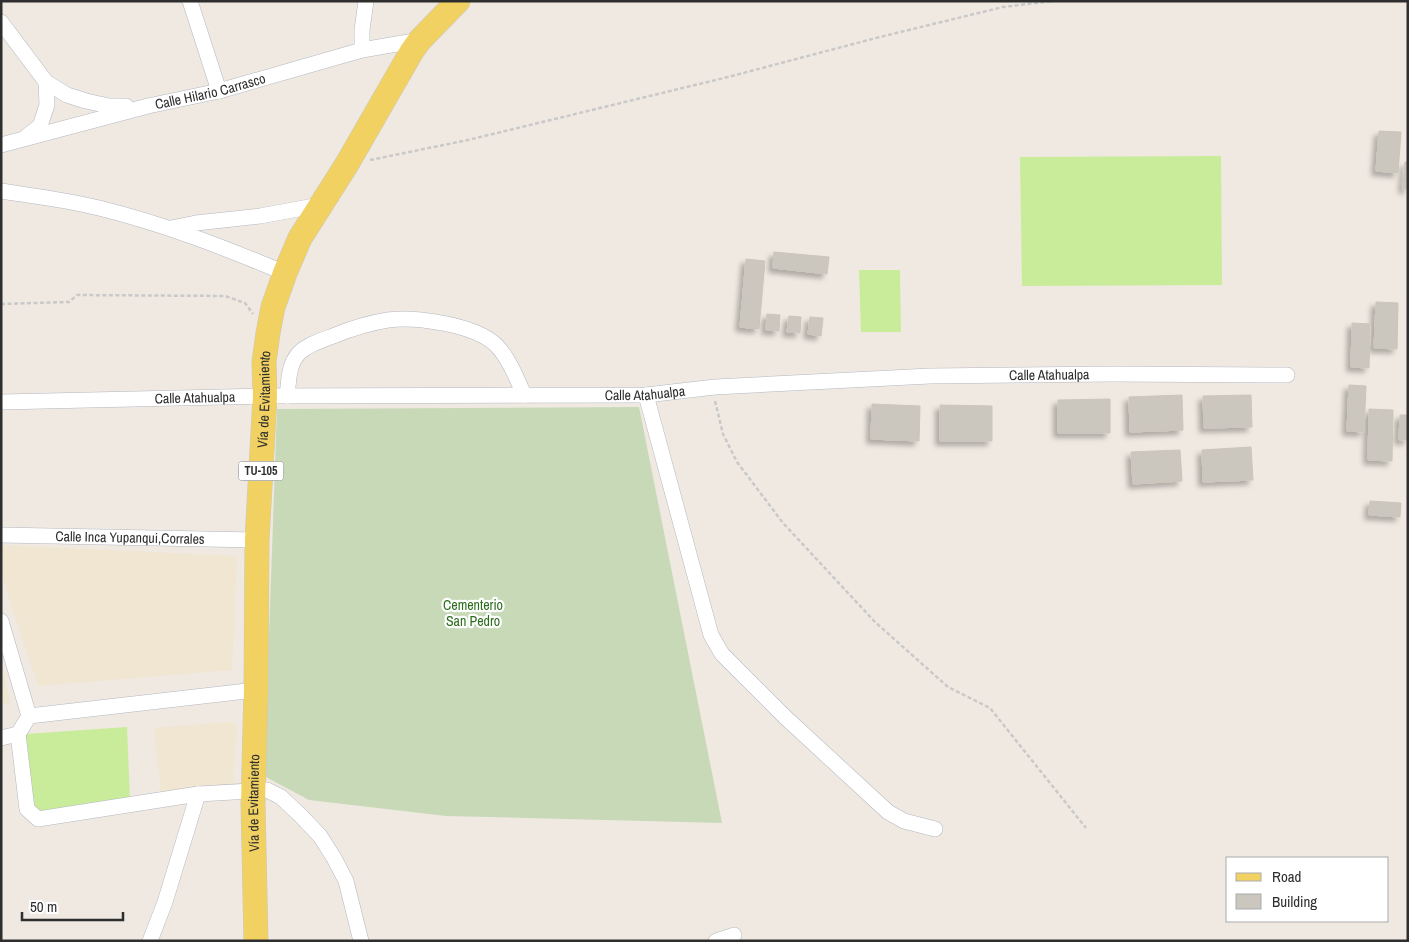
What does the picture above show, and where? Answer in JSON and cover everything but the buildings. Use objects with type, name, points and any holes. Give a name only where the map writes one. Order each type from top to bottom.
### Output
[{"type":"main road","name":"Vía de Evitamiento","points":[[256,941],[253,791],[257,540],[276,396],[264,362],[273,307],[300,238],[347,164],[420,40],[458,1]]},
{"type":"street","points":[[190,1],[219,91]]},
{"type":"street","points":[[362,50],[362,30],[366,1]]},
{"type":"street","points":[[1,22],[46,82],[67,95],[109,106],[148,106]]},
{"type":"street","name":"Calle Hilario Carrasco","points":[[1,145],[148,106],[219,91],[362,50],[420,40]]},
{"type":"street","points":[[22,139],[40,126],[47,105],[46,82]]},
{"type":"street","points":[[1,191],[96,207],[204,240],[285,273]]},
{"type":"street","points":[[169,229],[196,223],[260,216],[320,205]]},
{"type":"street","points":[[276,396],[291,365],[300,352],[318,341],[349,330],[389,320],[426,320],[470,329],[496,345],[512,369],[524,395]]},
{"type":"street","name":"Calle Atahualpa","points":[[1,402],[276,396],[646,395],[715,387],[930,376],[1287,375]]},
{"type":"street","points":[[646,395],[711,635],[722,654],[786,717],[888,812],[904,821],[935,829]]},
{"type":"street","name":"Calle Inca Yupanqui,Corrales","points":[[1,535],[257,540]]},
{"type":"street","points":[[1,621],[29,716],[18,734],[27,809],[38,819],[198,794],[267,790],[281,797],[320,836],[346,881],[361,941]]},
{"type":"street","points":[[29,716],[256,690]]},
{"type":"street","points":[[1,738],[18,734]]},
{"type":"street","points":[[150,941],[165,902],[198,794]]},
{"type":"street","points":[[716,941],[734,935]]},
{"type":"path","points":[[347,164],[468,140],[719,80],[876,38],[1003,7],[1052,1]]},
{"type":"path","points":[[1,304],[69,302],[77,295],[225,296],[245,303],[268,333]]},
{"type":"path","points":[[715,387],[715,406],[723,434],[737,462],[783,523],[875,622],[948,686],[990,708],[1086,828]]},
{"type":"shaded area","points":[[1,545],[237,556],[232,670],[38,686],[1,573]]},
{"type":"shaded area","points":[[1,667],[11,703],[1,705]]},
{"type":"shaded area","points":[[232,722],[237,726],[233,774],[234,794],[162,801],[154,728]]},
{"type":"green space","points":[[1221,156],[1222,285],[1022,286],[1020,157]]},
{"type":"green space","points":[[859,270],[900,270],[901,332],[861,332]]},
{"type":"green space","name":"Cementerio San Pedro","points":[[639,407],[722,823],[446,816],[309,800],[264,776],[277,409]]},
{"type":"green space","points":[[127,727],[130,800],[42,813],[34,807],[25,734]]}]
